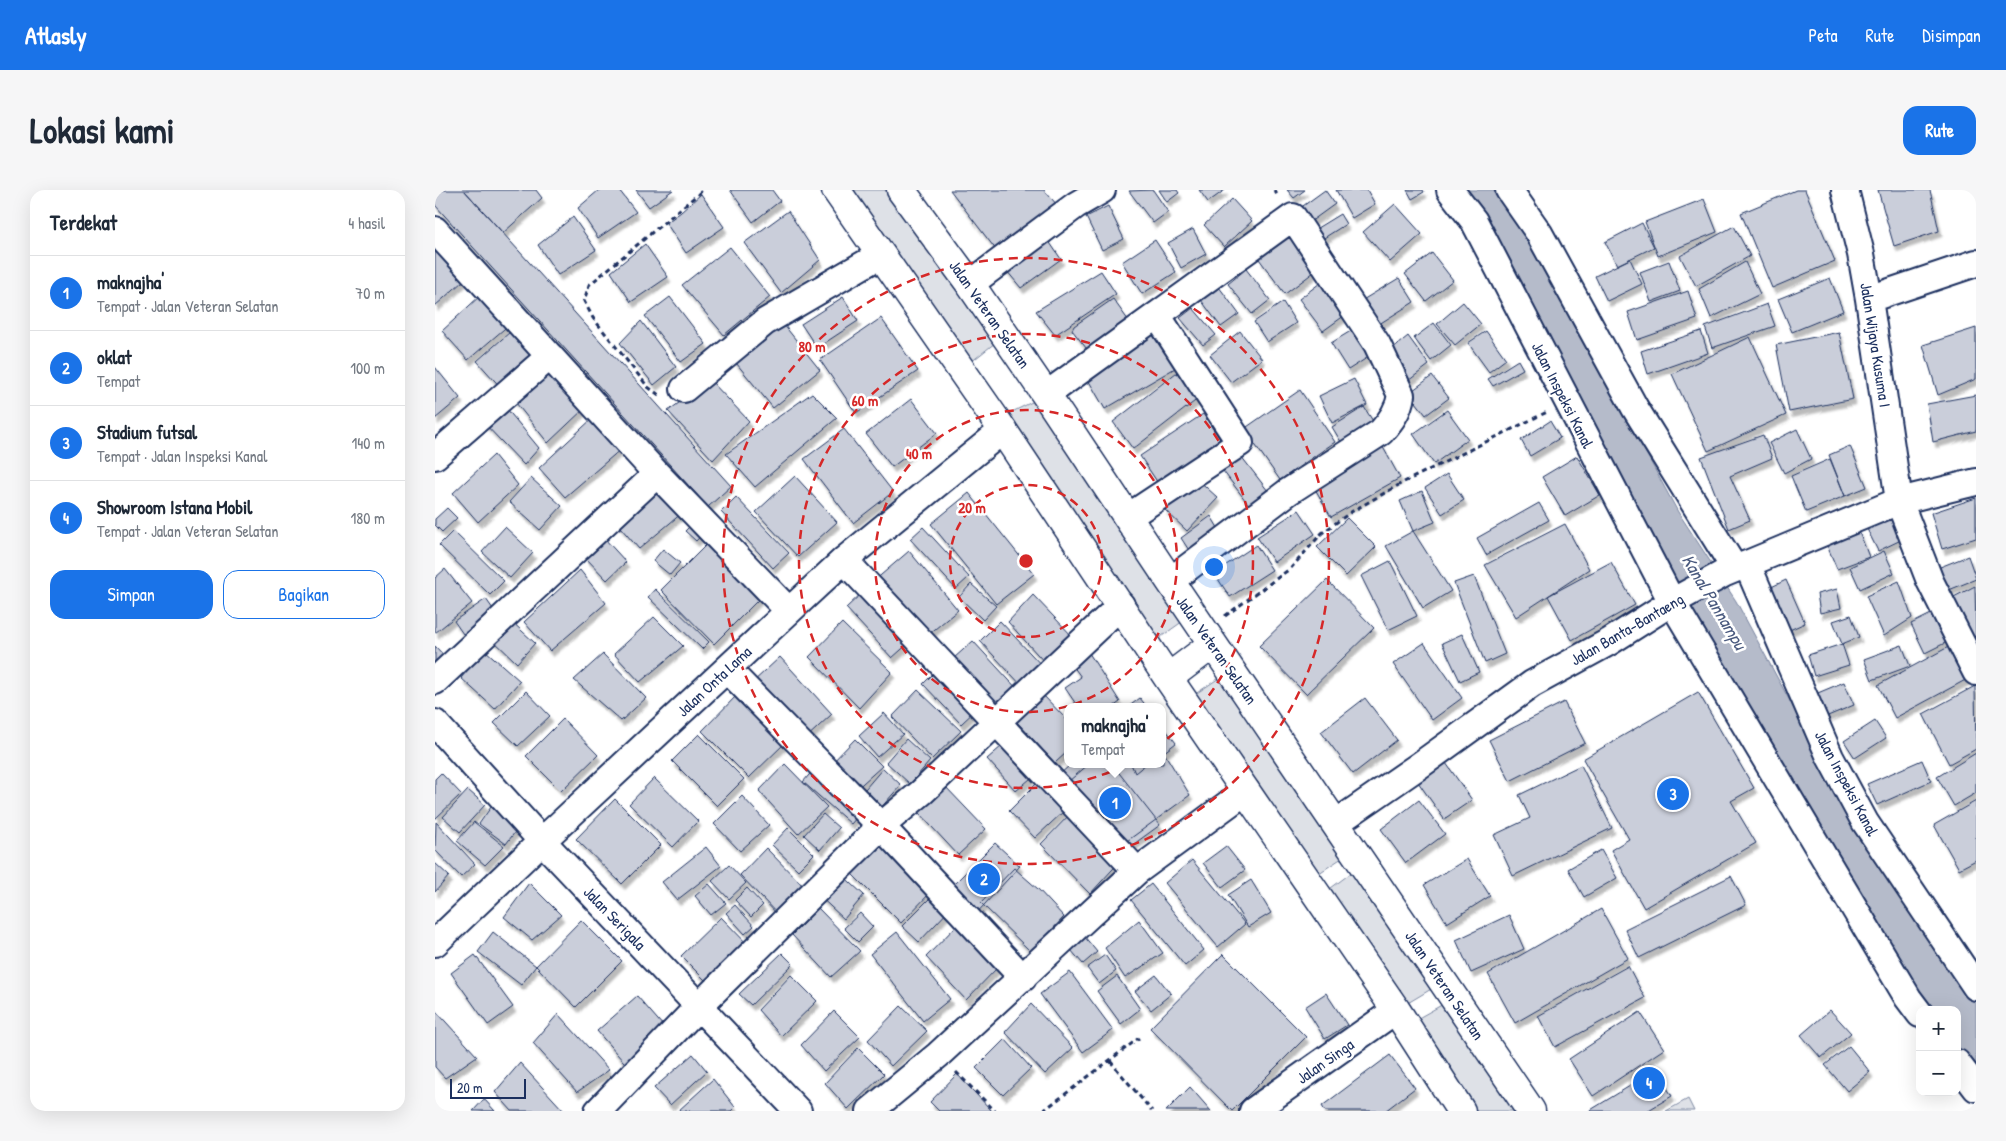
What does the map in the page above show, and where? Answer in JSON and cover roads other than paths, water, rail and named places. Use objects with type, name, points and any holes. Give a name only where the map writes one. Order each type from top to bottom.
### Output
[{"type":"main road","points":[[836,190],[1003,430],[1168,678],[1396,1010],[1461,1111]]},
{"type":"main road","name":"Jalan Veteran Selatan","points":[[901,190],[970,284],[1046,395],[1169,581],[1531,1111]]},
{"type":"main road","points":[[1168,678],[1209,637]]},
{"type":"street","points":[[970,284],[1076,205],[1102,190]]},
{"type":"street","name":"Jalan Inspeksi Kanal","points":[[1450,190],[1473,221],[1567,402],[1676,600],[1916,1009]]},
{"type":"street","name":"Jalan Inspeksi Kanal","points":[[1509,190],[1539,233],[1635,408],[1735,569],[1865,822],[1976,987]]},
{"type":"street","name":"Jalan Wijaya Kusuma I","points":[[1845,190],[1861,254],[1869,299],[1899,501],[1930,581],[1976,672]]},
{"type":"street","points":[[1046,395],[1293,217],[1377,344],[1401,395],[1400,402],[1391,420],[1381,432],[1289,492],[1169,581]]},
{"type":"street","points":[[435,230],[657,474],[789,611]]},
{"type":"street","points":[[684,390],[765,322],[880,255]]},
{"type":"street","points":[[1869,299],[1976,263]]},
{"type":"street","points":[[1127,517],[1240,443],[1157,315]]},
{"type":"street","points":[[435,456],[549,356]]},
{"type":"street","name":"Jalan Onta Lama","points":[[435,943],[541,841],[844,560],[1003,430]]},
{"type":"street","points":[[435,680],[657,474]]},
{"type":"street","name":"Jalan Banta-Bantaeng","points":[[1336,823],[1532,684],[1609,642],[1676,600],[1735,569],[1899,501],[1976,482]]},
{"type":"street","points":[[844,560],[1137,871]]},
{"type":"street","points":[[598,1111],[699,1006],[881,826],[922,792],[1121,606]]},
{"type":"street","points":[[727,669],[881,826],[1023,978]]},
{"type":"street","name":"Jalan Serigala","points":[[435,723],[541,841],[799,1111]]},
{"type":"street","points":[[870,1111],[938,1054],[1023,978],[1137,871],[1246,791]]},
{"type":"street","name":"Jalan Singa","points":[[1253,1111],[1396,1010]]},
{"type":"street","points":[[1961,1068],[1976,1088]]},
{"type":"water","name":"Kanal Pannampu","points":[[1464,190],[1500,190],[1509,202],[1678,512],[1736,601],[1855,822],[1976,1000],[1976,1070],[1961,1050],[1961,1006],[1928,1006],[1675,584]]},
{"type":"place","name":"Stadium futsal","points":[[1673,794]]},
{"type":"place","name":"maknajha'","points":[[1115,803]]},
{"type":"place","name":"oklat","points":[[984,879]]},
{"type":"place","name":"Showroom Istana Mobil","points":[[1649,1083]]}]
